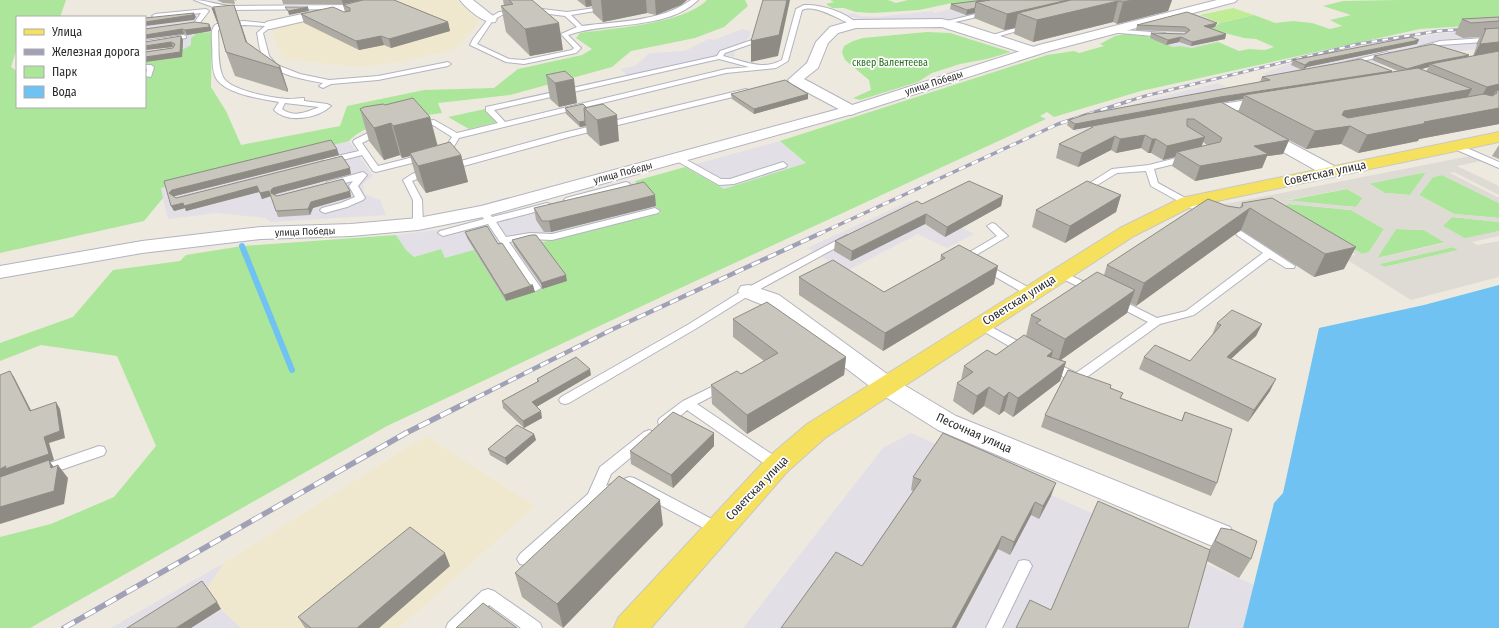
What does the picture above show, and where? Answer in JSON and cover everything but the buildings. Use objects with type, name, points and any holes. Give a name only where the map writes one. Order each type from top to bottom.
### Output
[{"type":"main road","name":"Советская улица","points":[[630,628],[777,465],[816,431],[1127,232],[1186,202],[1499,137]]},
{"type":"street","points":[[270,25],[339,13],[353,7],[382,0]]},
{"type":"street","points":[[466,0],[487,17],[496,16]]},
{"type":"street","name":"улица Победы","points":[[0,272],[134,249],[261,233],[351,230],[487,216],[678,158],[851,110],[1032,51],[1231,0]]},
{"type":"street","points":[[851,110],[791,81],[814,65],[822,42],[834,30],[855,24],[942,23],[1032,51]]},
{"type":"street","points":[[1186,115],[1286,98]]},
{"type":"street","points":[[1218,109],[1330,171]]},
{"type":"street","name":"Песочная улица","points":[[749,291],[771,300],[885,386],[947,423],[1220,536]]},
{"type":"lane","points":[[197,0],[215,6],[230,8],[239,4]]},
{"type":"lane","points":[[509,6],[496,16],[475,40],[473,45],[508,61],[524,62],[574,52],[578,48],[564,34],[581,28],[657,18],[676,12],[688,6],[695,0]]},
{"type":"lane","points":[[324,186],[362,176],[376,169],[447,151],[456,136],[726,71],[776,66],[785,61],[799,9],[806,2],[823,6],[855,24]]},
{"type":"lane","points":[[206,11],[215,6]]},
{"type":"lane","points":[[496,16],[542,11],[567,14],[614,6]]},
{"type":"lane","points":[[155,16],[230,8],[353,7]]},
{"type":"lane","points":[[206,11],[207,25],[215,31],[218,72],[224,78],[226,84],[235,89],[283,101],[300,101],[327,106],[312,114],[295,117],[283,115],[278,110],[283,101]]},
{"type":"lane","points":[[942,23],[994,11]]},
{"type":"lane","points":[[567,14],[581,28]]},
{"type":"lane","points":[[190,24],[207,25],[260,23],[270,25]]},
{"type":"lane","points":[[270,25],[260,33],[270,67],[329,82],[378,78],[448,64]]},
{"type":"lane","points":[[989,37],[1034,25]]},
{"type":"lane","points":[[1110,31],[1171,35]]},
{"type":"lane","points":[[146,43],[184,37]]},
{"type":"lane","points":[[1412,49],[1440,43],[1499,39]]},
{"type":"lane","points":[[720,57],[722,52],[752,42]]},
{"type":"lane","points":[[1338,64],[1397,52]]},
{"type":"lane","points":[[503,124],[489,109],[720,57],[763,68]]},
{"type":"lane","points":[[1361,60],[1375,65]]},
{"type":"lane","points":[[146,67],[151,67],[149,76]]},
{"type":"lane","points":[[323,86],[329,82]]},
{"type":"lane","points":[[418,224],[420,206],[407,180],[415,176],[566,135],[757,89]]},
{"type":"lane","points":[[412,126],[434,122],[456,136]]},
{"type":"lane","points":[[376,169],[357,142],[371,135],[389,130]]},
{"type":"lane","points":[[1455,146],[1499,164]]},
{"type":"lane","points":[[317,163],[364,152]]},
{"type":"lane","points":[[1071,197],[1115,171],[1149,168],[1195,156]]},
{"type":"lane","points":[[678,158],[719,182],[731,182],[783,165]]},
{"type":"lane","points":[[1149,168],[1154,184],[1214,218]]},
{"type":"lane","points":[[325,210],[344,205],[360,198],[353,186],[362,176]]},
{"type":"lane","points":[[443,233],[487,216],[626,185]]},
{"type":"lane","points":[[504,240],[530,236],[552,236],[655,211]]},
{"type":"lane","points":[[487,216],[536,288]]},
{"type":"lane","points":[[966,257],[1003,236],[992,226]]},
{"type":"lane","points":[[565,400],[693,326],[749,291],[854,234]]},
{"type":"lane","points":[[1241,234],[1290,266]]},
{"type":"lane","points":[[980,325],[1076,379],[1156,322],[1190,313],[1270,253]]},
{"type":"lane","points":[[954,257],[966,257],[1031,293]]},
{"type":"lane","points":[[1061,274],[1156,322]]},
{"type":"lane","points":[[594,497],[605,471],[687,404],[732,380]]},
{"type":"lane","points":[[687,404],[777,465]]},
{"type":"lane","points":[[35,474],[99,451]]},
{"type":"lane","points":[[525,560],[594,497],[629,482],[718,529]]},
{"type":"lane","points":[[994,628],[1024,566]]},
{"type":"lane","points":[[454,628],[488,596],[534,628]]},
{"type":"shaded area","points":[[396,0],[457,0],[480,22],[454,50],[400,62],[359,67],[283,59],[271,31],[280,26]]},
{"type":"shaded area","points":[[981,2],[1020,8],[956,23],[878,21],[855,18],[846,15],[854,13],[860,16],[878,17],[932,11],[934,13]]},
{"type":"shaded area","points":[[1200,15],[1220,23],[1215,27],[1198,33],[1218,42],[1192,48],[1180,46],[1173,47],[1146,36],[1125,34]]},
{"type":"shaded area","points":[[199,16],[197,33],[192,38],[191,45],[182,57],[146,63],[146,22]]},
{"type":"shaded area","points":[[743,29],[751,31],[750,36],[735,51],[734,57],[724,55],[628,76],[620,69],[635,66],[650,53],[685,51],[709,39],[714,40]]},
{"type":"shaded area","points":[[1499,29],[1499,47],[1451,52],[1372,66],[1298,90],[1262,74],[1288,64],[1399,40],[1444,33]]},
{"type":"shaded area","points":[[1218,83],[1251,99],[1077,132],[1067,125],[1151,99]]},
{"type":"shaded area","points":[[349,141],[373,176],[363,184],[364,194],[380,200],[386,215],[271,222],[265,218],[217,213],[168,219],[160,188]]},
{"type":"shaded area","points":[[780,141],[806,163],[724,189],[685,167]]},
{"type":"shaded area","points":[[1470,156],[1481,161],[1457,166],[1499,186],[1499,195],[1454,172],[1450,173],[1499,198],[1499,203],[1442,175],[1433,177],[1419,195],[1454,214],[1499,218],[1499,222],[1452,217],[1443,226],[1465,238],[1499,231],[1499,236],[1472,242],[1477,245],[1499,241],[1499,277],[1411,300],[1268,210],[1218,213],[1210,207]],"holes":[[[1426,172],[1410,195],[1385,193],[1369,184]],[[1347,189],[1363,198],[1356,207],[1287,200]],[[1289,204],[1351,210],[1384,229],[1369,252],[1362,254],[1284,206]],[[1280,208],[1355,254],[1350,256]],[[1396,229],[1424,230],[1445,243],[1377,258]],[[1453,247],[1458,250],[1384,267],[1379,264]]]},
{"type":"shaded area","points":[[635,181],[661,213],[539,243],[567,281],[506,301],[445,258],[440,249],[414,257],[406,250],[396,235],[451,228]]},
{"type":"shaded area","points":[[910,201],[974,234],[947,248],[918,234],[846,271],[807,248]]},
{"type":"shaded area","points":[[911,433],[1254,585],[1243,628],[743,628],[883,448]]},
{"type":"shaded area","points":[[426,436],[535,506],[399,628],[241,628],[221,609],[207,588],[224,563]]},
{"type":"shaded area","points":[[224,563],[207,588],[221,609],[241,628],[111,628]]},
{"type":"green space","points":[[0,0],[66,0],[60,16],[16,16],[16,51],[11,67],[16,70],[16,108],[146,108],[146,62],[182,57],[182,50],[191,45],[191,38],[197,33],[212,32],[211,87],[226,111],[241,145],[340,126],[347,106],[424,90],[494,88],[518,69],[582,55],[592,49],[576,38],[580,33],[629,27],[665,20],[682,15],[696,8],[707,0],[745,0],[748,6],[724,27],[695,38],[631,51],[612,67],[510,95],[438,103],[442,113],[406,118],[379,124],[357,134],[349,141],[161,188],[163,198],[144,221],[0,253]]},
{"type":"green space","points":[[830,0],[888,0],[896,3],[908,0],[1074,0],[952,3],[919,10],[873,13],[856,12],[844,8],[832,8],[826,4],[834,2]]},
{"type":"green space","points":[[1499,0],[1499,24],[1420,29],[1141,91],[1054,117],[1047,112],[1040,116],[1046,119],[387,426],[30,628],[0,628],[0,537],[51,524],[114,497],[156,446],[117,356],[41,345],[0,361],[0,343],[73,317],[113,270],[180,261],[186,255],[242,246],[396,235],[406,250],[414,257],[441,249],[445,258],[474,250],[506,301],[567,281],[539,243],[661,213],[635,181],[685,167],[724,189],[806,163],[780,141],[1047,55],[1074,51],[1079,53],[1104,46],[1100,44],[1115,36],[1125,34],[1146,36],[1173,47],[1180,46],[1192,48],[1218,42],[1239,51],[1249,49],[1265,50],[1274,47],[1256,39],[1244,38],[1221,32],[1208,34],[1207,29],[1215,27],[1220,23],[1254,15],[1275,23],[1293,21],[1312,23],[1330,29],[1342,26],[1330,20],[1351,15],[1323,6],[1343,1]]},
{"type":"green space","points":[[1233,8],[1254,15],[1220,23],[1200,15]]},
{"type":"green space","name":"сквер Валентеева","points":[[927,32],[950,33],[1011,52],[987,59],[960,64],[932,73],[918,82],[860,100],[853,98],[871,90],[869,80],[845,60],[842,52],[844,46],[863,38]]},
{"type":"green space","points":[[485,109],[497,122],[469,129],[448,117]]},
{"type":"green space","points":[[1427,172],[1410,195],[1385,193],[1368,183]]},
{"type":"green space","points":[[1442,175],[1499,203],[1499,218],[1454,214],[1419,195],[1433,177]]},
{"type":"green space","points":[[1347,189],[1363,198],[1356,207],[1285,201]]},
{"type":"green space","points":[[1289,204],[1351,210],[1384,229],[1369,252],[1362,254],[1283,205]]},
{"type":"green space","points":[[1452,217],[1499,222],[1499,231],[1465,239],[1442,226]]},
{"type":"green space","points":[[1396,229],[1424,230],[1446,242],[1377,258]]},
{"type":"green space","points":[[1453,247],[1459,250],[1384,267],[1379,264]]},
{"type":"water","points":[[1499,285],[1499,628],[1243,628],[1274,503],[1283,493],[1319,328],[1424,305]]},
{"type":"waterway","points":[[242,246],[292,370]]},
{"type":"railway","points":[[1126,102],[1145,96],[1358,44],[1438,31],[1469,29]]},
{"type":"railway","points":[[819,234],[1058,124],[1129,101]]},
{"type":"railway","points":[[460,406],[611,330],[821,233]]},
{"type":"railway","points":[[64,628],[406,433],[460,406]]}]
